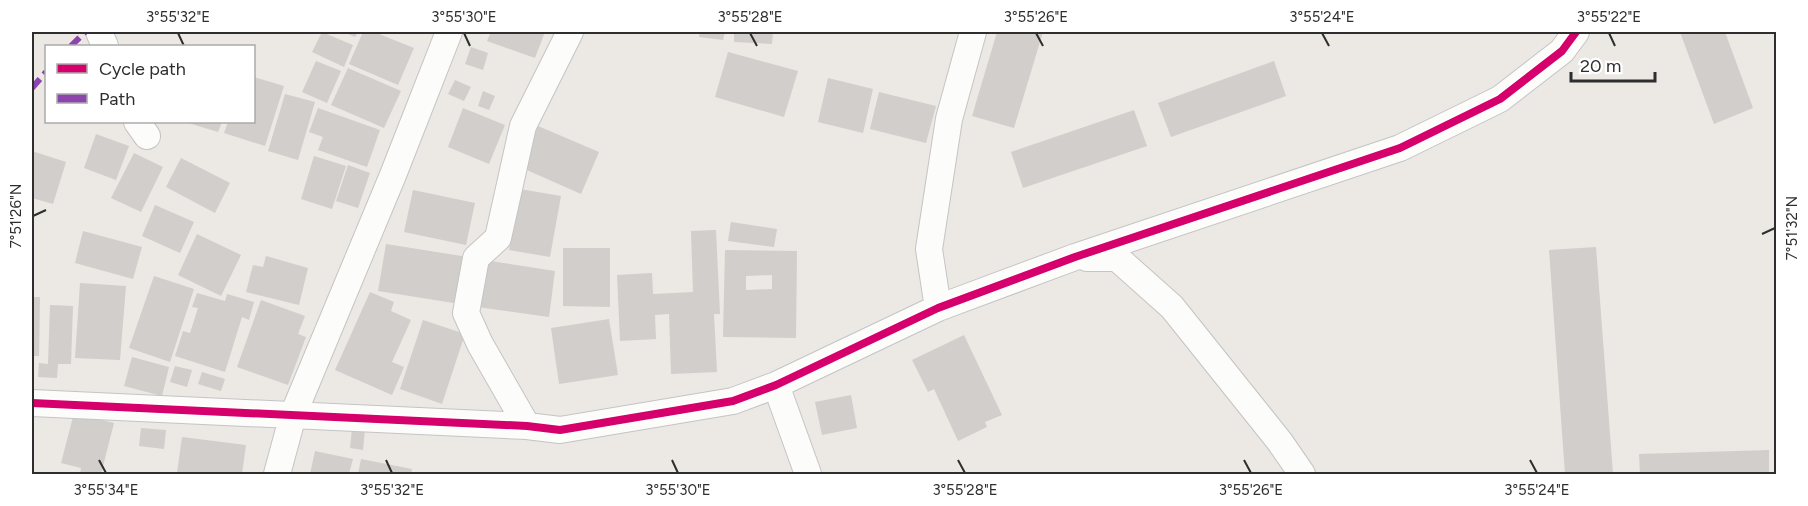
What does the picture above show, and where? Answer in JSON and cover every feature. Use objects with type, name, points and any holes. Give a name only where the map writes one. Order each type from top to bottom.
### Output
[{"type":"street","points":[[277,474],[293,415],[393,175],[449,32]]},
{"type":"street","points":[[527,426],[480,344],[466,313],[476,258],[498,238],[523,126],[570,32]]},
{"type":"street","points":[[938,308],[929,249],[949,119],[973,32]]},
{"type":"street","points":[[32,404],[527,426],[560,430],[733,401],[776,385],[938,308],[1075,257],[1401,148],[1500,99],[1562,51],[1576,32]]},
{"type":"street","points":[[1075,257],[1117,258],[1172,307],[1280,442],[1302,474]]},
{"type":"street","points":[[776,385],[808,474]]},
{"type":"building","points":[[322,32],[353,45],[344,67],[312,52]]},
{"type":"building","points":[[344,32],[358,32],[355,37]]},
{"type":"building","points":[[363,32],[374,32],[414,48],[398,85],[349,64]]},
{"type":"building","points":[[491,32],[545,32],[535,58],[487,41]]},
{"type":"building","points":[[700,32],[725,32],[723,40],[699,37]]},
{"type":"building","points":[[734,32],[773,32],[772,44],[734,42]]},
{"type":"building","points":[[997,32],[1043,32],[1014,128],[972,116]]},
{"type":"building","points":[[1680,32],[1725,32],[1753,108],[1714,124]]},
{"type":"building","points":[[471,47],[488,53],[483,70],[465,64]]},
{"type":"building","points":[[728,52],[798,71],[784,117],[715,97]]},
{"type":"building","points":[[316,61],[341,71],[327,103],[302,92]]},
{"type":"building","points":[[1274,61],[1286,96],[1171,137],[1158,103]]},
{"type":"building","points":[[348,68],[401,91],[384,128],[331,105]]},
{"type":"building","points":[[255,77],[284,86],[265,146],[224,133],[228,123],[255,123]]},
{"type":"building","points":[[828,78],[873,89],[863,133],[818,122]]},
{"type":"building","points":[[455,80],[471,87],[464,101],[448,94]]},
{"type":"building","points":[[483,91],[495,96],[489,110],[478,106]]},
{"type":"building","points":[[879,92],[936,106],[926,143],[870,129]]},
{"type":"building","points":[[285,94],[315,102],[298,160],[268,151]]},
{"type":"building","points":[[318,108],[380,130],[367,167],[318,150],[323,137],[309,132]]},
{"type":"building","points":[[463,108],[505,125],[489,164],[448,147]]},
{"type":"building","points":[[1134,110],[1147,146],[1023,188],[1011,152]]},
{"type":"building","points":[[188,123],[222,123],[218,132]]},
{"type":"building","points":[[538,126],[599,152],[581,194],[520,167]]},
{"type":"building","points":[[96,134],[129,146],[116,180],[84,168]]},
{"type":"building","points":[[32,151],[66,162],[53,204],[32,198]]},
{"type":"building","points":[[134,153],[163,167],[141,212],[111,198]]},
{"type":"building","points":[[314,156],[346,166],[332,209],[301,199]]},
{"type":"building","points":[[181,158],[230,183],[215,213],[166,187]]},
{"type":"building","points":[[348,165],[370,173],[358,208],[336,201]]},
{"type":"building","points":[[520,189],[561,196],[550,257],[509,250]]},
{"type":"building","points":[[413,190],[475,203],[466,245],[404,232]]},
{"type":"building","points":[[155,205],[194,222],[180,253],[142,236]]},
{"type":"building","points":[[731,222],[777,229],[774,247],[728,241]]},
{"type":"building","points":[[716,230],[720,314],[714,314],[717,372],[671,374],[669,314],[655,315],[656,339],[620,341],[617,275],[652,273],[653,294],[693,292],[691,231]]},
{"type":"building","points":[[83,231],[142,247],[133,279],[75,263]]},
{"type":"building","points":[[197,234],[241,255],[221,296],[178,275]]},
{"type":"building","points":[[386,244],[468,257],[460,304],[378,291]]},
{"type":"building","points":[[1596,247],[1613,474],[1565,474],[1549,250]]},
{"type":"building","points":[[563,248],[610,248],[610,307],[563,306]]},
{"type":"building","points":[[725,250],[797,251],[796,338],[723,337]],"holes":[[[772,275],[772,289],[746,290],[746,276]]]},
{"type":"building","points":[[266,256],[308,268],[299,305],[246,292],[253,265],[263,267]]},
{"type":"building","points":[[484,260],[555,271],[549,317],[477,307]]},
{"type":"building","points":[[154,276],[194,289],[170,362],[129,348]]},
{"type":"building","points":[[80,283],[126,286],[120,360],[75,358]]},
{"type":"building","points":[[370,292],[394,302],[391,311],[411,320],[392,362],[404,367],[392,395],[335,370]]},
{"type":"building","points":[[197,293],[225,301],[227,294],[254,302],[249,320],[242,317],[225,372],[175,356],[183,331],[190,333],[198,308],[192,307]]},
{"type":"building","points":[[32,297],[40,297],[39,356],[32,356]]},
{"type":"building","points":[[261,300],[305,316],[298,334],[306,337],[288,385],[237,367]]},
{"type":"building","points":[[50,305],[73,306],[71,364],[58,364],[57,378],[38,377],[39,363],[48,364]]},
{"type":"building","points":[[609,319],[618,375],[559,384],[551,328]]},
{"type":"building","points":[[423,320],[465,334],[442,404],[400,389]]},
{"type":"building","points":[[964,335],[1002,415],[985,422],[987,427],[958,441],[934,389],[928,392],[912,360]]},
{"type":"building","points":[[132,357],[169,367],[162,396],[124,386]]},
{"type":"building","points":[[175,366],[192,370],[187,387],[170,382]]},
{"type":"building","points":[[202,372],[225,379],[221,391],[198,384]]},
{"type":"building","points":[[851,395],[857,428],[822,435],[815,402]]},
{"type":"building","points":[[74,413],[114,423],[101,474],[80,474],[81,468],[61,463]]},
{"type":"building","points":[[141,428],[166,430],[164,449],[139,446]]},
{"type":"building","points":[[352,428],[365,429],[363,450],[350,448]]},
{"type":"building","points":[[182,437],[246,445],[242,474],[177,473]]},
{"type":"building","points":[[1769,450],[1769,474],[1640,474],[1639,454]]},
{"type":"building","points":[[315,451],[353,459],[349,474],[310,474]]},
{"type":"building","points":[[361,459],[412,469],[411,474],[358,474]]},
{"type":"marked path","points":[[72,45],[85,32]]},
{"type":"marked path","points":[[32,88],[45,73]]},
{"type":"cycle path","points":[[32,403],[527,426],[560,430],[733,401],[776,385],[938,308],[1075,257],[1400,148],[1500,99],[1562,51],[1576,32]]}]
